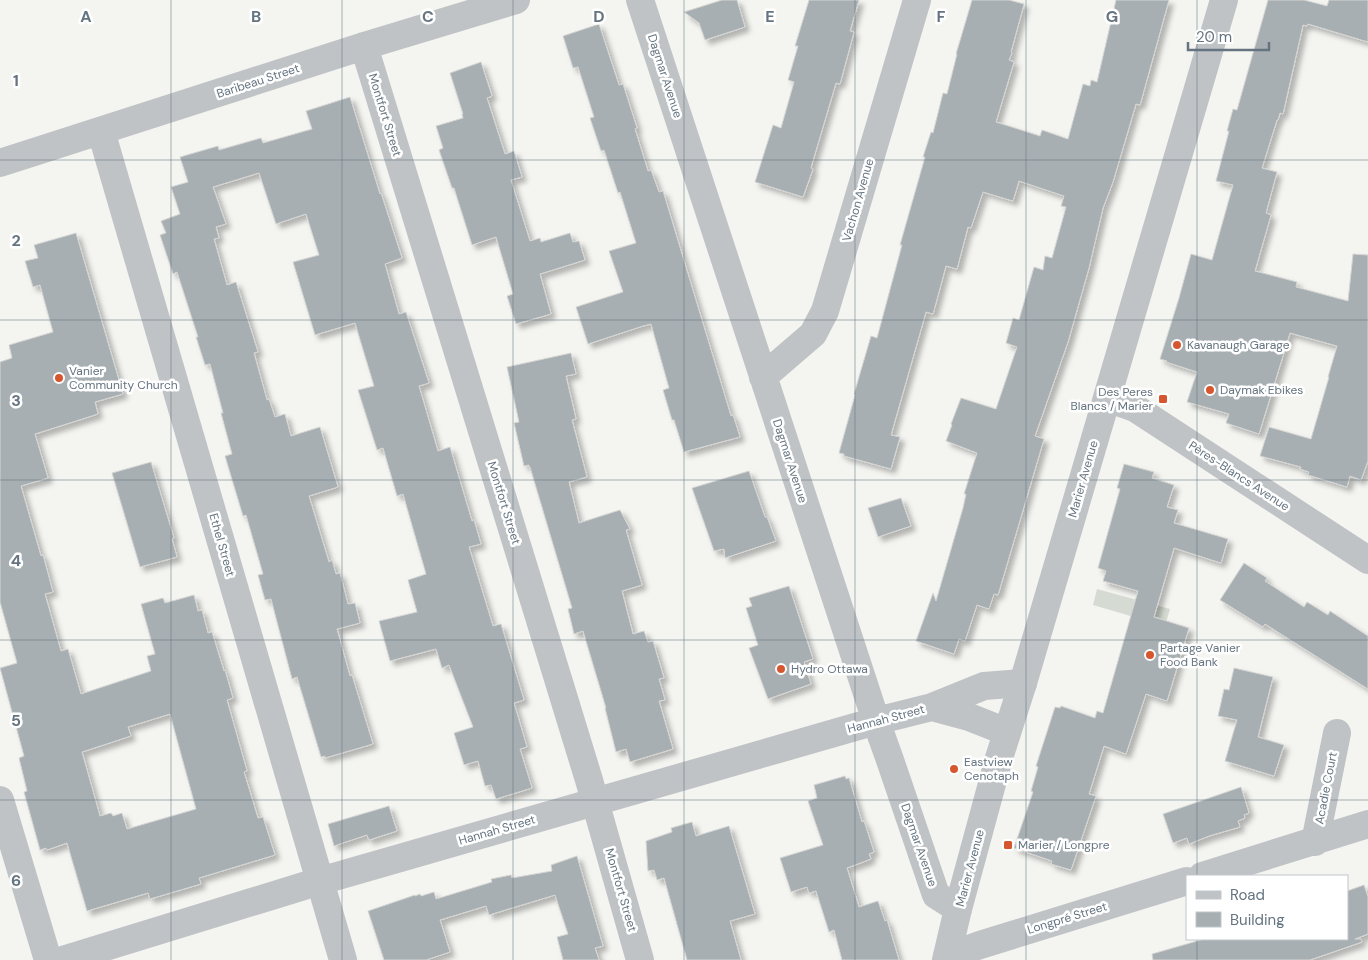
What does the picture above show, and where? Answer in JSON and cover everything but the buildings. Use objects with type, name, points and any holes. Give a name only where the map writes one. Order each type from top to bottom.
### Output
[{"type":"street","name":"Baribeau Street","points":[[0,163],[364,46],[516,0]]},
{"type":"street","name":"Dagmar Avenue","points":[[640,0],[876,721],[936,895],[958,910]]},
{"type":"street","name":"Vachon Avenue","points":[[763,377],[813,334],[825,311],[918,0]]},
{"type":"street","name":"Marier Avenue","points":[[947,958],[958,910],[1007,732],[1224,0]]},
{"type":"street","name":"Montfort Street","points":[[364,46],[596,802],[640,960]]},
{"type":"street","name":"Ethel Street","points":[[101,131],[343,960]]},
{"type":"street","name":"Pères-Blancs Avenue","points":[[1107,398],[1135,408],[1368,560]]},
{"type":"street","name":"Hannah Street","points":[[63,960],[320,881],[876,721],[932,707],[984,686],[1023,683]]},
{"type":"street","name":"Hannah Street","points":[[932,707],[970,717],[1007,732]]},
{"type":"street","name":"Acadie Court","points":[[1315,842],[1337,734]]},
{"type":"street","points":[[0,800],[48,960]]},
{"type":"street","points":[[1205,875],[1368,824]]},
{"type":"street","name":"Longpré Street","points":[[947,958],[989,942],[1186,881]]},
{"type":"shaded area","points":[[1097,589],[1170,609],[1165,626],[1093,605]]},
{"type":"place","name":"Kavanaugh Garage","points":[[1177,345]]},
{"type":"place","name":"Vanier Community Church","points":[[59,378]]},
{"type":"place","name":"Daymak Ebikes","points":[[1210,390]]},
{"type":"place","name":"Des Peres Blancs / Marier","points":[[1163,399]]},
{"type":"place","name":"Partage Vanier Food Bank","points":[[1150,655]]},
{"type":"place","name":"Hydro Ottawa","points":[[781,669]]},
{"type":"place","name":"Eastview Cenotaph","points":[[954,769]]},
{"type":"place","name":"Marier / Longpre","points":[[1008,845]]}]
